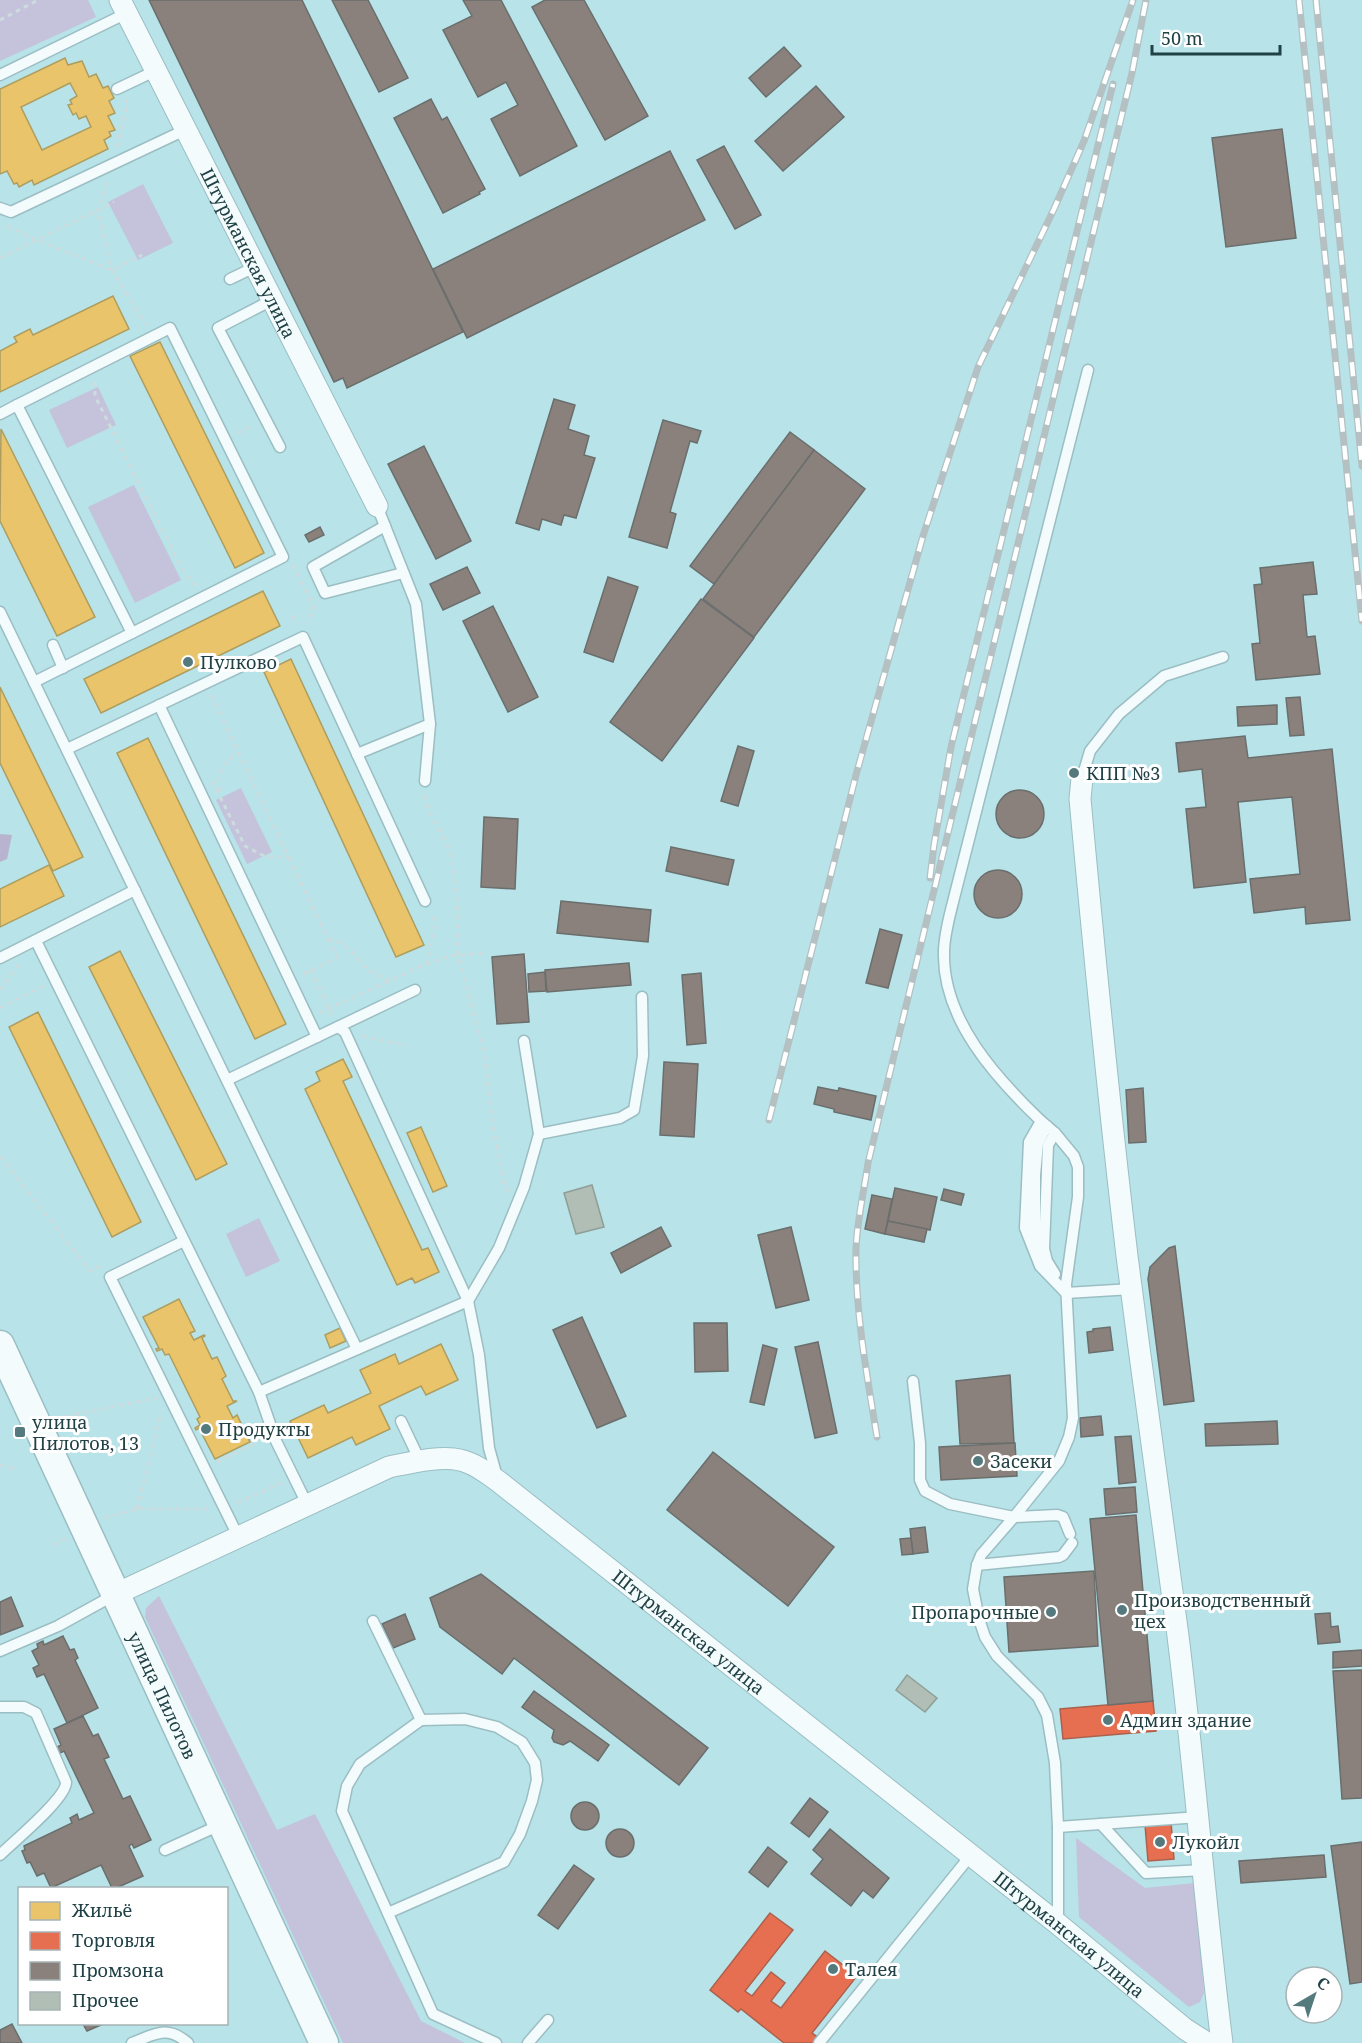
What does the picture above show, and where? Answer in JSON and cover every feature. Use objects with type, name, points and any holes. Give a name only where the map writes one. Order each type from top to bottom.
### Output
[{"type":"street","name":"Штурманская улица","points":[[124,7],[377,506]]},
{"type":"street","points":[[1082,778],[1080,799],[1100,1027],[1132,1289],[1179,1638],[1222,2043]]},
{"type":"street","name":"улица Пилотов","points":[[3,1359],[116,1594],[324,2043]]},
{"type":"street","name":"Штурманская улица","points":[[116,1594],[389,1467],[420,1461],[459,1459],[498,1481],[1058,1924],[1184,2036],[1207,2043]]},
{"type":"lane","points":[[0,75],[124,7]]},
{"type":"lane","points":[[121,87],[155,71]]},
{"type":"lane","points":[[2,214],[11,212],[185,130]]},
{"type":"lane","points":[[230,279],[255,267]]},
{"type":"lane","points":[[272,300],[218,328],[280,447]]},
{"type":"lane","points":[[0,414],[171,328],[283,557],[34,682]]},
{"type":"lane","points":[[1058,1924],[1058,1827],[1054,1763],[1047,1715],[1038,1697],[997,1656],[985,1637],[973,1589],[981,1555],[1059,1461],[1070,1437],[1073,1418],[1066,1293],[1078,1197],[1078,1167],[1074,1156],[1048,1126],[1016,1097],[993,1070],[968,1033],[955,1008],[947,980],[944,953],[955,891],[1088,370]]},
{"type":"lane","points":[[17,405],[132,633]]},
{"type":"lane","points":[[377,506],[416,604],[430,724],[425,781]]},
{"type":"lane","points":[[384,526],[313,567],[325,592],[403,573]]},
{"type":"lane","points":[[0,612],[357,1349]]},
{"type":"lane","points":[[67,750],[303,637],[425,901]]},
{"type":"lane","points":[[53,645],[63,668]]},
{"type":"lane","points":[[1082,778],[1090,751],[1119,714],[1164,676],[1223,657]]},
{"type":"lane","points":[[159,705],[317,1037]]},
{"type":"lane","points":[[357,754],[430,724]]},
{"type":"lane","points":[[0,958],[135,890]]},
{"type":"lane","points":[[36,941],[259,1392],[276,1442],[307,1504]]},
{"type":"lane","points":[[227,1080],[317,1037],[342,1029],[415,990]]},
{"type":"lane","points":[[539,1134],[620,1118],[634,1110],[643,1056],[642,997]]},
{"type":"lane","points":[[342,1029],[468,1301],[479,1354],[489,1448],[498,1481]]},
{"type":"lane","points":[[259,1392],[468,1301],[499,1248],[517,1203],[539,1134],[524,1041]]},
{"type":"lane","points":[[1048,1126],[1029,1142],[1025,1228],[1040,1266],[1066,1293],[1132,1289]]},
{"type":"lane","points":[[1048,1126],[1044,1249],[1047,1261],[1066,1293]]},
{"type":"lane","points":[[184,1241],[110,1277],[238,1536]]},
{"type":"lane","points":[[913,1381],[920,1443],[920,1480],[925,1491],[950,1504],[1014,1517],[1057,1515],[1063,1517],[1071,1538],[1063,1555],[1059,1557],[977,1565]]},
{"type":"lane","points":[[401,1421],[420,1461]]},
{"type":"lane","points":[[0,1651],[58,1626],[116,1594]]},
{"type":"lane","points":[[373,1621],[421,1720]]},
{"type":"lane","points":[[0,1707],[24,1707],[36,1713],[66,1782],[66,1787],[57,1800],[0,1855]]},
{"type":"lane","points":[[388,1913],[504,1862],[520,1834],[537,1780],[535,1763],[522,1742],[497,1726],[465,1719],[421,1720],[360,1764],[347,1786],[342,1810],[433,2014],[496,2043]]},
{"type":"lane","points":[[1058,1827],[1199,1817]]},
{"type":"lane","points":[[165,1850],[222,1824]]},
{"type":"lane","points":[[1101,1824],[1146,1873],[1204,1870]]},
{"type":"lane","points":[[819,2043],[971,1855]]},
{"type":"lane","points":[[528,2043],[549,2019]]},
{"type":"lane","points":[[132,2043],[161,2032],[178,2034],[188,2043]]},
{"type":"path","points":[[0,21],[38,0]]},
{"type":"path","points":[[121,87],[127,105],[98,210],[112,270],[153,337]]},
{"type":"path","points":[[0,258],[114,202]]},
{"type":"path","points":[[2,214],[8,228],[112,270],[142,255]]},
{"type":"path","points":[[95,389],[95,396],[183,571],[196,587]]},
{"type":"path","points":[[225,440],[265,419]]},
{"type":"path","points":[[283,557],[293,564],[314,608],[303,637]]},
{"type":"path","points":[[205,683],[337,958],[290,980]]},
{"type":"path","points":[[238,752],[227,759],[220,770],[218,783],[225,806],[245,846],[266,856],[289,857]]},
{"type":"path","points":[[425,781],[425,799],[448,846],[452,860],[458,923],[456,939],[458,955],[484,1051],[492,1119],[504,1184],[517,1203]]},
{"type":"path","points":[[425,901],[436,923],[426,964]]},
{"type":"path","points":[[328,939],[336,940],[347,946],[364,966],[389,981]]},
{"type":"path","points":[[313,1016],[426,964],[458,955],[483,953]]},
{"type":"path","points":[[0,990],[18,965]]},
{"type":"path","points":[[311,970],[325,999]]},
{"type":"path","points":[[0,1008],[52,982]]},
{"type":"path","points":[[342,1029],[408,1046]]},
{"type":"path","points":[[0,1156],[90,1271],[110,1262]]},
{"type":"path","points":[[51,1419],[164,1396]]},
{"type":"path","points":[[138,1509],[162,1407]]},
{"type":"path","points":[[205,1468],[252,1445],[270,1425]]},
{"type":"path","points":[[0,1465],[16,1469]]},
{"type":"path","points":[[108,1516],[138,1509],[224,1509],[294,1478]]},
{"type":"path","points":[[53,1545],[71,1536]]},
{"type":"shaded area","points":[[0,0],[88,0],[96,17],[0,61]]},
{"type":"shaded area","points":[[143,184],[173,243],[138,260],[108,202]]},
{"type":"shaded area","points":[[98,387],[116,425],[67,448],[49,410]]},
{"type":"shaded area","points":[[134,485],[181,580],[135,603],[88,507]]},
{"type":"shaded area","points":[[241,788],[272,852],[247,864],[216,800]]},
{"type":"shaded area","points":[[0,834],[12,835],[7,859],[0,862]]},
{"type":"shaded area","points":[[259,1218],[280,1261],[246,1277],[226,1234]]},
{"type":"shaded area","points":[[159,1596],[277,1830],[315,1814],[421,2021],[465,2043],[343,2043],[145,1617],[146,1608]]},
{"type":"shaded area","points":[[1076,1838],[1145,1888],[1195,1883],[1204,1993],[1200,2002],[1189,2007],[1079,1917]]},
{"type":"building: Жильё","points":[[65,58],[68,65],[82,61],[89,77],[96,74],[103,88],[108,86],[114,98],[109,101],[115,113],[108,116],[115,130],[109,132],[111,136],[104,140],[108,149],[34,185],[32,180],[19,187],[17,183],[14,184],[7,171],[0,174],[0,89]],"holes":[[[70,83],[77,96],[70,100],[72,104],[68,105],[73,115],[76,113],[79,119],[86,116],[91,127],[42,150],[21,107]]]},
{"type":"building: Жильё","points":[[113,296],[129,329],[0,392],[0,351],[17,342],[14,337],[30,329],[33,335]]},
{"type":"building: Жильё","points":[[160,342],[264,553],[235,568],[130,356]]},
{"type":"building: Жильё","points":[[1,429],[95,617],[57,636],[0,521]]},
{"type":"building: Жильё","points":[[263,591],[280,626],[101,713],[84,679]]},
{"type":"building: Жильё","points":[[291,659],[424,945],[396,957],[264,672]]},
{"type":"building: Жильё","points":[[0,687],[83,857],[53,871],[0,763]]},
{"type":"building: Жильё","points":[[148,738],[286,1024],[255,1039],[117,753]]},
{"type":"building: Жильё","points":[[49,865],[64,896],[0,927],[0,889]]},
{"type":"building: Жильё","points":[[120,951],[227,1164],[196,1180],[89,967]]},
{"type":"building: Жильё","points":[[38,1012],[141,1222],[112,1237],[9,1027]]},
{"type":"building: Жильё","points":[[343,1059],[352,1077],[343,1081],[422,1250],[428,1248],[439,1272],[415,1283],[412,1278],[397,1285],[305,1089],[320,1081],[316,1072]]},
{"type":"building: Жильё","points":[[421,1127],[447,1186],[433,1192],[407,1133]]},
{"type":"building: Жильё","points":[[179,1299],[195,1331],[190,1333],[194,1340],[204,1335],[202,1338],[212,1359],[217,1357],[226,1376],[222,1379],[233,1401],[237,1401],[227,1406],[233,1418],[237,1415],[250,1442],[215,1459],[199,1428],[196,1430],[195,1428],[200,1425],[197,1419],[200,1417],[169,1354],[165,1355],[162,1349],[157,1351],[156,1349],[159,1348],[143,1317]]},
{"type":"building: Жильё","points":[[340,1328],[346,1341],[330,1348],[325,1335]]},
{"type":"building: Жильё","points":[[441,1344],[458,1380],[426,1395],[421,1386],[379,1406],[390,1429],[356,1445],[352,1437],[308,1458],[290,1421],[324,1405],[328,1413],[371,1393],[360,1370],[395,1354],[399,1364]]},
{"type":"building: Торговля","name":"Админ здание","points":[[1153,1701],[1156,1731],[1063,1739],[1060,1709]]},
{"type":"building: Торговля","name":"Лукойл","points":[[1171,1822],[1174,1859],[1148,1861],[1145,1825]]},
{"type":"building: Торговля","points":[[770,1913],[793,1930],[745,1991],[752,1996],[771,1972],[785,1983],[771,2001],[781,2008],[825,1951],[857,1976],[812,2033],[819,2038],[815,2043],[784,2043],[741,2009],[738,2012],[710,1990]]},
{"type":"building: Промзона","points":[[149,0],[302,0],[463,332],[347,388],[343,378],[334,382]]},
{"type":"building: Промзона","points":[[332,0],[368,0],[408,78],[379,92]]},
{"type":"building: Промзона","points":[[463,0],[501,0],[577,146],[520,176],[491,119],[518,105],[506,82],[478,97],[443,30],[472,16]]},
{"type":"building: Промзона","points":[[545,0],[584,0],[648,116],[605,140],[532,7]]},
{"type":"building: Промзона","points":[[784,47],[801,66],[766,97],[749,78]]},
{"type":"building: Промзона","points":[[816,86],[844,117],[783,171],[755,141]]},
{"type":"building: Промзона","points":[[431,99],[442,120],[447,117],[485,189],[479,192],[480,194],[443,213],[394,118]]},
{"type":"building: Промзона","points":[[1282,129],[1296,238],[1226,247],[1212,138]]},
{"type":"building: Промзона","points":[[724,146],[761,215],[735,229],[697,160]]},
{"type":"building: Промзона","points":[[670,151],[705,220],[467,338],[433,269]]},
{"type":"building: Промзона","points":[[554,399],[575,405],[568,429],[589,436],[584,455],[595,458],[576,518],[564,515],[561,525],[542,519],[539,530],[516,523]]},
{"type":"building: Промзона","points":[[663,420],[701,431],[697,443],[690,441],[670,512],[676,514],[667,548],[629,537]]},
{"type":"building: Промзона","points":[[790,432],[814,450],[714,584],[690,566]]},
{"type":"building: Промзона","points":[[424,446],[471,541],[436,559],[388,464]]},
{"type":"building: Промзона","points":[[814,450],[865,489],[754,637],[703,599]]},
{"type":"building: Промзона","points":[[320,527],[324,535],[309,542],[305,535]]},
{"type":"building: Промзона","points":[[1313,562],[1317,594],[1303,595],[1307,637],[1315,636],[1320,674],[1256,680],[1252,644],[1260,643],[1254,585],[1262,584],[1260,568]]},
{"type":"building: Промзона","points":[[467,567],[480,593],[443,610],[430,584]]},
{"type":"building: Промзона","points":[[608,577],[638,587],[613,662],[584,652]]},
{"type":"building: Промзона","points":[[701,599],[754,638],[662,761],[610,722]]},
{"type":"building: Промзона","points":[[493,606],[538,697],[508,712],[463,621]]},
{"type":"building: Промзона","points":[[1300,697],[1304,735],[1290,736],[1286,698]]},
{"type":"building: Промзона","points":[[1277,705],[1277,724],[1238,726],[1237,707]]},
{"type":"building: Промзона","points":[[1245,736],[1248,758],[1332,749],[1350,920],[1306,924],[1305,907],[1254,913],[1250,879],[1300,874],[1292,797],[1238,802],[1246,882],[1194,888],[1186,809],[1206,807],[1202,769],[1179,772],[1176,743]]},
{"type":"building: Промзона","points":[[738,746],[754,751],[738,806],[721,801]]},
{"type":"building: Промзона","points":[[1020,790],[1037,797],[1044,814],[1037,831],[1020,838],[1003,831],[996,814],[1003,797]]},
{"type":"building: Промзона","points":[[484,817],[518,819],[515,889],[481,887]]},
{"type":"building: Промзона","points":[[671,847],[734,860],[728,885],[666,871]]},
{"type":"building: Промзона","points":[[998,870],[1015,877],[1022,894],[1015,911],[998,918],[981,911],[974,894],[981,877]]},
{"type":"building: Промзона","points":[[561,901],[651,910],[648,942],[557,933]]},
{"type":"building: Промзона","points":[[880,929],[902,935],[888,988],[866,983]]},
{"type":"building: Промзона","points":[[524,954],[529,1022],[497,1024],[492,957]]},
{"type":"building: Промзона","points":[[629,963],[631,985],[547,992],[545,970]]},
{"type":"building: Промзона","points":[[545,972],[546,991],[529,992],[528,974]]},
{"type":"building: Промзона","points":[[701,973],[706,1043],[687,1045],[682,975]]},
{"type":"building: Промзона","points":[[664,1062],[698,1064],[694,1137],[660,1135]]},
{"type":"building: Промзона","points":[[818,1087],[838,1091],[839,1088],[876,1096],[871,1120],[834,1112],[834,1109],[814,1104]]},
{"type":"building: Промзона","points":[[1143,1088],[1146,1142],[1129,1143],[1126,1090]]},
{"type":"building: Промзона","points":[[895,1188],[937,1197],[930,1230],[888,1221]]},
{"type":"building: Промзона","points":[[944,1189],[964,1194],[961,1205],[941,1200]]},
{"type":"building: Промзона","points":[[872,1195],[892,1199],[885,1234],[865,1229]]},
{"type":"building: Промзона","points":[[888,1221],[927,1229],[924,1242],[885,1234]]},
{"type":"building: Промзона","points":[[661,1227],[671,1246],[621,1273],[611,1253]]},
{"type":"building: Промзона","points":[[791,1227],[809,1300],[776,1308],[758,1235]]},
{"type":"building: Промзона","points":[[1175,1246],[1194,1401],[1164,1405],[1148,1279],[1150,1267],[1169,1248]]},
{"type":"building: Промзона","points":[[582,1317],[626,1416],[597,1428],[553,1330]]},
{"type":"building: Промзона","points":[[694,1323],[727,1323],[728,1371],[695,1372]]},
{"type":"building: Промзона","points":[[1110,1327],[1113,1350],[1089,1353],[1087,1332]]},
{"type":"building: Промзона","points":[[818,1342],[837,1433],[815,1438],[795,1347]]},
{"type":"building: Промзона","points":[[763,1345],[777,1349],[764,1405],[750,1402]]},
{"type":"building: Промзона","points":[[1010,1375],[1014,1443],[960,1444],[956,1381]]},
{"type":"building: Промзона","points":[[1101,1416],[1103,1435],[1081,1437],[1080,1418]]},
{"type":"building: Промзона","points":[[1277,1421],[1278,1444],[1206,1446],[1205,1424]]},
{"type":"building: Промзона","points":[[1131,1436],[1136,1482],[1119,1484],[1115,1437]]},
{"type":"building: Промзона","name":"Засеки","points":[[1015,1443],[1017,1476],[941,1480],[939,1447]]},
{"type":"building: Промзона","points":[[713,1452],[834,1547],[788,1606],[667,1510]]},
{"type":"building: Промзона","points":[[1135,1487],[1137,1512],[1106,1515],[1104,1489]]},
{"type":"building: Промзона","name":"Производственный цех","points":[[1136,1515],[1153,1701],[1108,1705],[1090,1519]]},
{"type":"building: Промзона","points":[[925,1527],[928,1552],[913,1554],[910,1529]]},
{"type":"building: Промзона","points":[[911,1538],[913,1554],[902,1555],[900,1539]]},
{"type":"building: Промзона","name":"Пропарочные","points":[[1094,1571],[1098,1646],[1009,1652],[1004,1577]]},
{"type":"building: Промзона","points":[[481,1574],[708,1748],[679,1785],[514,1658],[502,1674],[440,1627],[430,1598]]},
{"type":"building: Промзона","points":[[11,1597],[23,1626],[0,1635],[0,1602]]},
{"type":"building: Промзона","points":[[1330,1613],[1331,1627],[1338,1626],[1340,1642],[1318,1644],[1315,1614]]},
{"type":"building: Промзона","points":[[405,1614],[415,1639],[393,1648],[382,1624]]},
{"type":"building: Промзона","points":[[63,1636],[70,1650],[74,1649],[78,1658],[75,1660],[98,1708],[67,1723],[44,1674],[37,1677],[33,1668],[39,1665],[32,1651],[38,1648],[37,1644],[43,1641],[44,1645]]},
{"type":"building: Промзона","points":[[1362,1650],[1362,1666],[1333,1668],[1333,1652]]},
{"type":"building: Промзона","points":[[1362,1670],[1362,1798],[1342,1799],[1333,1671]]},
{"type":"building: Промзона","points":[[534,1691],[609,1745],[598,1761],[570,1741],[563,1745],[554,1742],[552,1738],[554,1730],[522,1707]]},
{"type":"building: Промзона","points":[[83,1716],[93,1736],[98,1734],[109,1757],[104,1759],[123,1799],[130,1796],[151,1840],[134,1848],[132,1844],[129,1846],[143,1876],[118,1887],[112,1887],[101,1865],[51,1887],[44,1873],[37,1876],[30,1862],[27,1863],[22,1851],[25,1850],[24,1846],[72,1823],[70,1818],[77,1814],[79,1820],[94,1813],[64,1751],[60,1753],[57,1747],[61,1745],[54,1729]]},
{"type":"building: Промзона","points":[[810,1798],[828,1812],[809,1837],[791,1823]]},
{"type":"building: Промзона","points":[[585,1802],[595,1806],[599,1816],[595,1826],[585,1830],[575,1826],[571,1816],[575,1806]]},
{"type":"building: Промзона","points":[[620,1829],[630,1833],[634,1843],[630,1853],[620,1857],[610,1853],[606,1843],[610,1833]]},
{"type":"building: Промзона","points":[[830,1829],[889,1878],[873,1898],[863,1890],[851,1906],[811,1874],[823,1859],[813,1850]]},
{"type":"building: Промзона","points":[[1362,1842],[1362,1982],[1350,1984],[1331,1846]]},
{"type":"building: Промзона","points":[[768,1847],[787,1862],[768,1887],[749,1872]]},
{"type":"building: Промзона","points":[[1324,1855],[1326,1877],[1241,1883],[1239,1861]]},
{"type":"building: Промзона","points":[[574,1865],[594,1879],[558,1929],[538,1915]]},
{"type":"building: Промзона","points":[[12,2024],[22,2043],[0,2043],[0,2030]]},
{"type":"building: Промзона","points":[[84,2025],[101,2025],[87,2031]]},
{"type":"building: Прочее","points":[[592,1185],[604,1227],[576,1234],[564,1193]]},
{"type":"building: Прочее","points":[[907,1675],[937,1698],[925,1712],[896,1690]]},
{"type":"railway","points":[[769,1120],[856,775],[923,536],[978,367],[1084,141],[1133,0]]},
{"type":"railway","points":[[877,1437],[862,1343],[856,1273],[858,1228],[868,1163],[1132,73],[1146,0]]},
{"type":"railway","points":[[1299,0],[1362,621]]},
{"type":"railway","points":[[1316,0],[1362,466]]},
{"type":"railway","points":[[930,878],[951,747],[1113,84]]},
{"type":"place","name":"Пулково","points":[[188,662]]},
{"type":"place","name":"КПП №3","points":[[1074,773]]},
{"type":"place","name":"Продукты","points":[[206,1429]]},
{"type":"place","name":"улица Пилотов, 13","points":[[20,1432]]},
{"type":"place","name":"Засеки","points":[[978,1461]]},
{"type":"place","name":"Производственный цех","points":[[1122,1610]]},
{"type":"place","name":"Пропарочные","points":[[1051,1612]]},
{"type":"place","name":"Админ здание","points":[[1108,1720]]},
{"type":"place","name":"Лукойл","points":[[1160,1842]]},
{"type":"place","name":"Талея","points":[[833,1969]]}]
